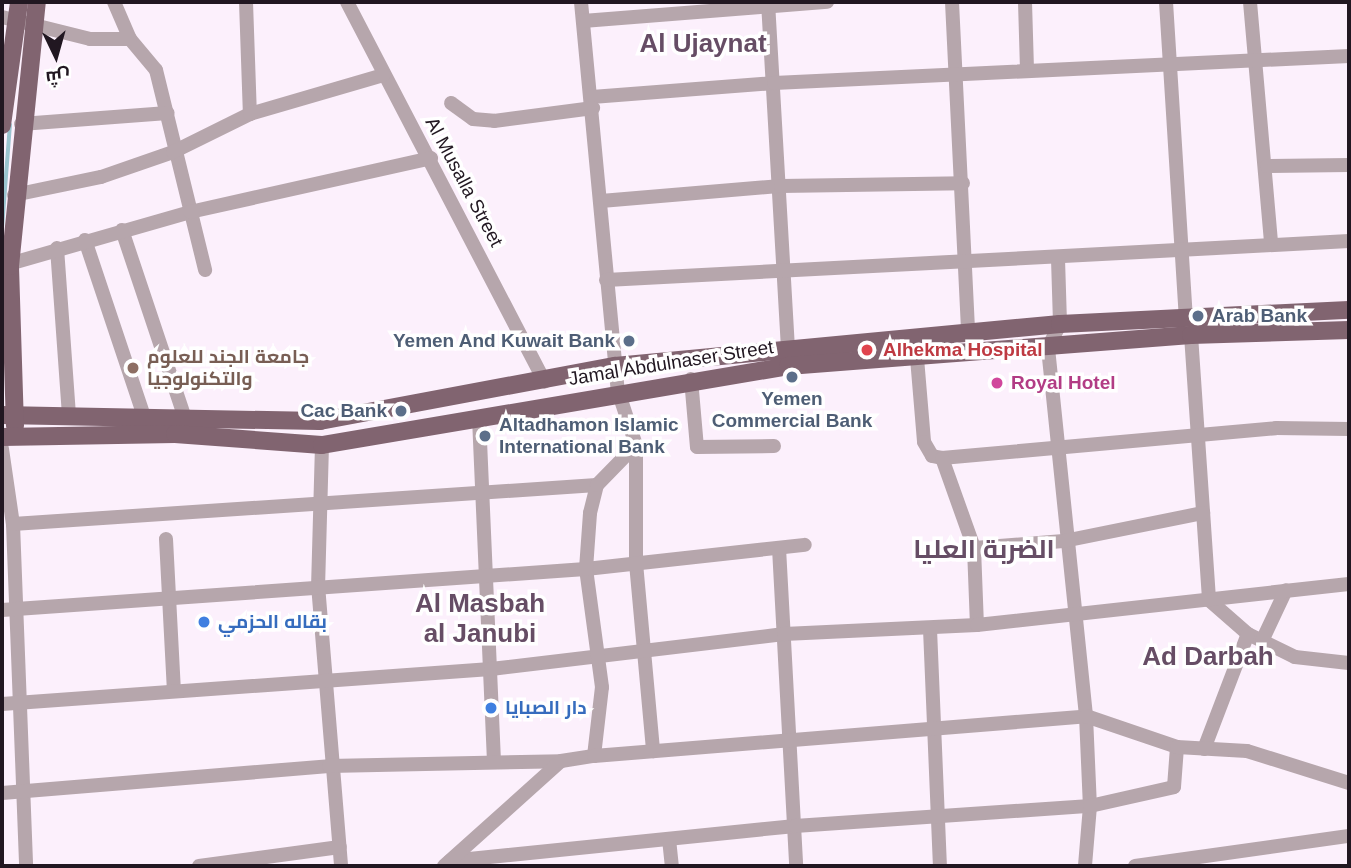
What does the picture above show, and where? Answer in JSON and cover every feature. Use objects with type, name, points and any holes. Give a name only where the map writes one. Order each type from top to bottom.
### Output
[{"type":"main road","points":[[2,125],[19,2]]},
{"type":"main road","points":[[6,444],[6,266],[21,124],[16,22],[37,2]]},
{"type":"main road","name":"Jamal Abdulnaser Street","points":[[8,415],[320,421],[545,382],[615,366],[1060,324],[1349,310]]},
{"type":"main road","name":"Jamal Abdulnaser Street","points":[[6,444],[175,434],[322,445],[691,379],[1191,335],[1349,330]]},
{"type":"street","points":[[114,2],[130,39],[156,70],[168,113],[173,152],[205,270]]},
{"type":"street","points":[[246,2],[250,114]]},
{"type":"street","name":"Al Musalla Street","points":[[348,2],[383,75],[431,158],[545,382]]},
{"type":"street","points":[[581,2],[593,102],[606,280],[618,391],[636,444],[636,563],[653,751]]},
{"type":"street","points":[[583,22],[769,4],[827,2]]},
{"type":"street","points":[[952,2],[967,257],[968,332]]},
{"type":"street","points":[[1025,2],[1027,70]]},
{"type":"street","points":[[1166,2],[1186,316]]},
{"type":"street","points":[[1250,2],[1253,58],[1267,166],[1271,243]]},
{"type":"street","points":[[769,4],[788,349]]},
{"type":"street","points":[[16,22],[130,39]]},
{"type":"street","points":[[451,103],[473,119],[494,121],[593,102],[774,83],[1253,58],[1349,56]]},
{"type":"street","points":[[14,195],[100,177],[173,152],[250,114],[383,75]]},
{"type":"street","points":[[21,124],[168,113]]},
{"type":"street","points":[[6,266],[57,248],[190,212],[431,158]]},
{"type":"street","points":[[1267,166],[1349,165]]},
{"type":"street","points":[[601,201],[781,186],[963,183]]},
{"type":"street","points":[[122,230],[185,418]]},
{"type":"street","points":[[85,240],[144,416]]},
{"type":"street","points":[[606,280],[967,257],[1058,259],[1182,246],[1349,241]]},
{"type":"street","points":[[57,248],[69,416]]},
{"type":"street","points":[[1058,259],[1060,324],[1048,348],[1062,449],[1064,541],[1086,716],[1090,806],[1085,866]]},
{"type":"street","points":[[1191,335],[1209,600],[1248,634],[1295,657],[1349,663]]},
{"type":"street","points":[[917,358],[924,442],[932,456],[942,458],[1198,435],[1349,429]]},
{"type":"street","points":[[691,379],[697,447],[774,446]]},
{"type":"street","points":[[479,418],[494,761]]},
{"type":"street","points":[[6,444],[13,524],[7,610],[8,704],[24,791],[26,866]]},
{"type":"street","points":[[594,756],[599,659],[586,569],[597,485],[636,444]]},
{"type":"street","points":[[322,445],[317,505],[318,585],[329,766],[341,866]]},
{"type":"street","points":[[942,458],[974,548],[977,625]]},
{"type":"street","points":[[13,524],[597,485]]},
{"type":"street","points":[[974,548],[1064,541],[1203,513]]},
{"type":"street","points":[[166,539],[174,690]]},
{"type":"street","points":[[7,610],[170,594],[586,569],[805,545]]},
{"type":"street","points":[[779,548],[796,866]]},
{"type":"street","points":[[8,704],[491,669],[643,654],[784,634],[977,625],[1349,584]]},
{"type":"street","points":[[1262,641],[1286,590]]},
{"type":"street","points":[[930,629],[940,866]]},
{"type":"street","points":[[1205,749],[1248,634]]},
{"type":"street","points":[[2,793],[329,766],[561,761],[791,738],[936,730],[1086,716],[1177,747],[1247,751],[1349,783]]},
{"type":"street","points":[[447,864],[795,826],[1090,806],[1174,787],[1177,747]]},
{"type":"street","points":[[447,864],[561,761]]},
{"type":"street","points":[[1135,866],[1349,836]]},
{"type":"street","points":[[669,839],[672,866]]},
{"type":"street","points":[[199,866],[340,847]]},
{"type":"street","points":[[559,850],[563,866]]},
{"type":"waterway","points":[[2,228],[10,125]]},
{"type":"place","name":"Arab Bank","points":[[1198,316]]},
{"type":"place","name":"Yemen And Kuwait Bank","points":[[629,341]]},
{"type":"place","name":"Alhekma Hospital","points":[[867,350]]},
{"type":"place","name":"جامعة الجند للعلوم والتكنولوجيا","points":[[133,368]]},
{"type":"place","name":"Yemen Commercial Bank","points":[[792,377]]},
{"type":"place","name":"Royal Hotel","points":[[997,383]]},
{"type":"place","name":"Cac Bank","points":[[401,411]]},
{"type":"place","name":"Altadhamon Islamic International Bank","points":[[485,436]]},
{"type":"place","name":"بقاله الحزمي","points":[[204,622]]},
{"type":"place","name":"دار الصبايا","points":[[491,708]]},
{"type":"district","name":"Al Ujaynat","points":[[703,44]]},
{"type":"district","name":"الضربة العليا","points":[[984,550]]},
{"type":"district","name":"Al Masbah al Janubi","points":[[480,619]]},
{"type":"district","name":"Ad Darbah","points":[[1208,657]]}]
